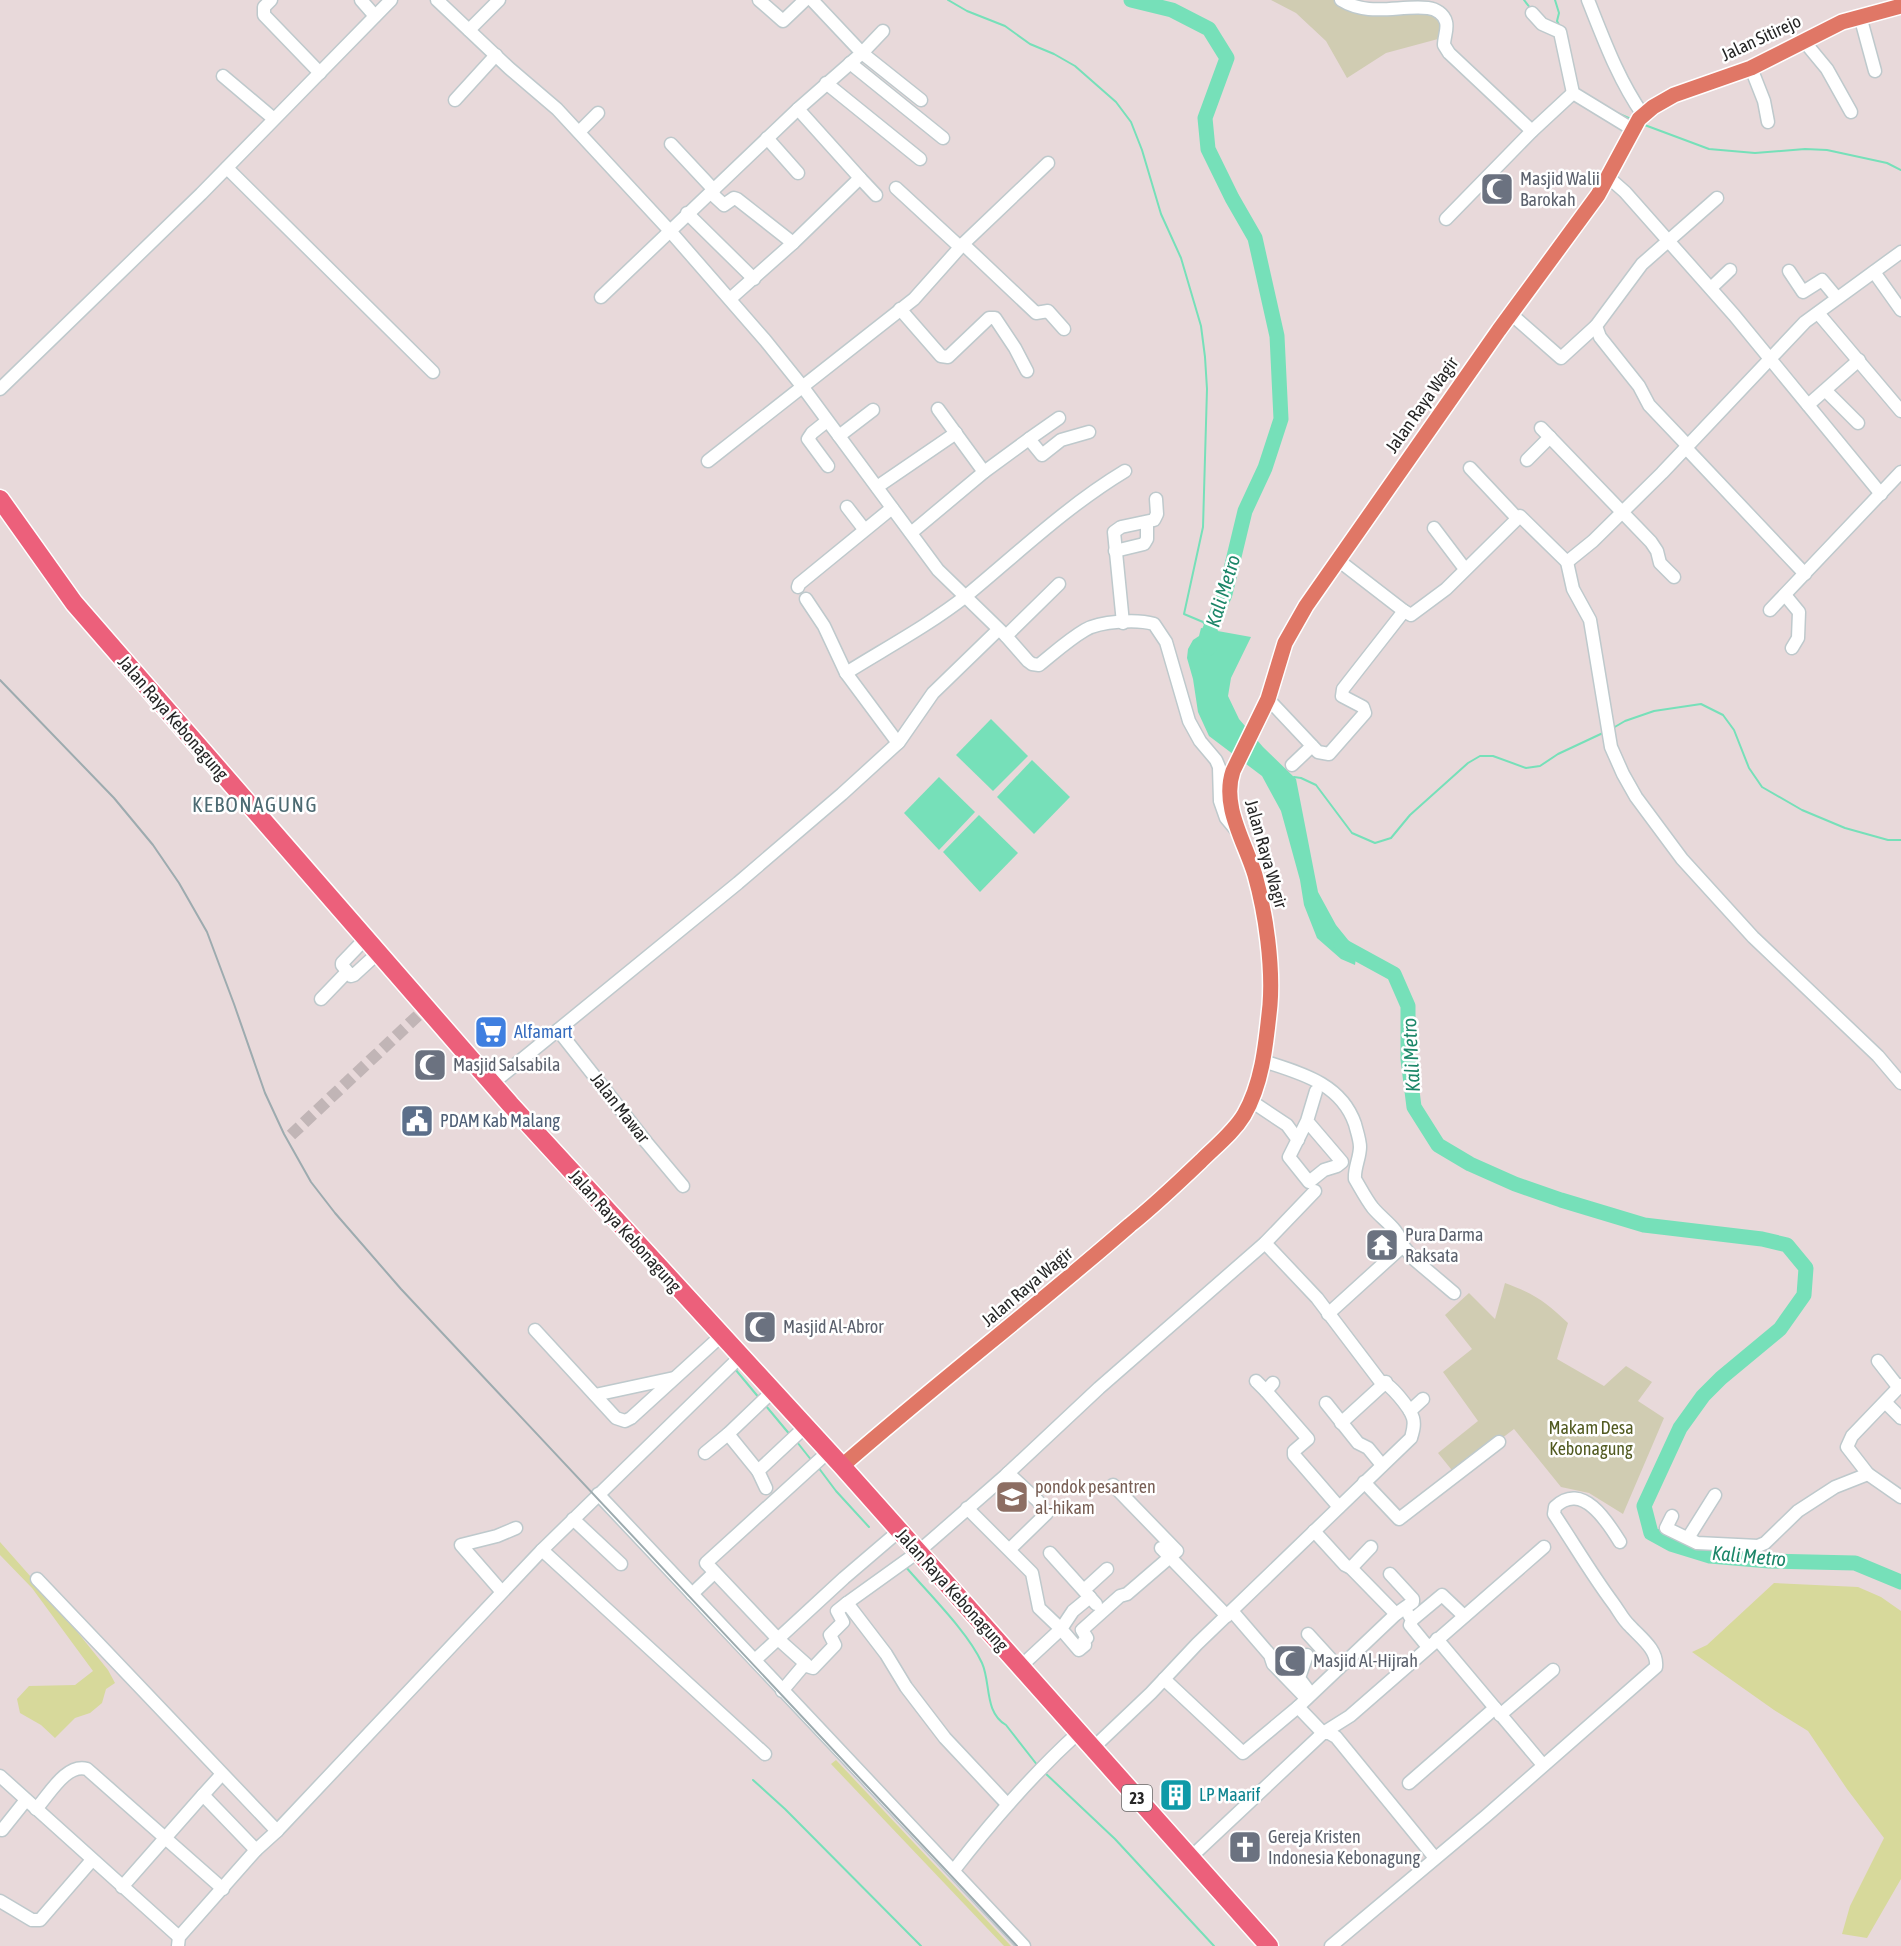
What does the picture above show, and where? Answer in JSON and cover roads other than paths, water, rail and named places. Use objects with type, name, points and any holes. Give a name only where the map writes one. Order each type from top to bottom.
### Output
[{"type":"highway","name":"Jalan Raya Kebonagung","points":[[0,500],[74,603],[164,709],[510,1104],[741,1356],[768,1396],[801,1431],[819,1461],[842,1466],[889,1540],[1020,1667],[1269,1946]]},
{"type":"main road","name":"Jalan Sitirejo","points":[[1637,122],[1674,95],[1751,68],[1842,22],[1901,6]]},
{"type":"main road","name":"Jalan Raya Wagir","points":[[842,1466],[1153,1206],[1232,1131],[1251,1101],[1263,1061],[1270,1003],[1268,955],[1265,923],[1255,876],[1229,796],[1229,782],[1233,771],[1268,699],[1285,643],[1306,606],[1511,314],[1583,218],[1637,122]]},
{"type":"street","points":[[271,0],[264,8],[264,15],[320,73]]},
{"type":"street","points":[[361,0],[375,16]]},
{"type":"street","points":[[0,389],[227,168],[391,0]]},
{"type":"street","points":[[437,0],[557,109],[670,231],[802,386],[938,570],[1028,661],[1036,665],[1087,629],[1123,622],[1142,621],[1154,624],[1166,642],[1189,722],[1219,767],[1218,793],[1225,816],[1242,838]]},
{"type":"street","points":[[469,30],[499,0]]},
{"type":"street","points":[[759,0],[783,21],[805,0]]},
{"type":"street","points":[[812,0],[862,53],[921,100]]},
{"type":"street","points":[[1341,0],[1359,8],[1437,10],[1446,20],[1444,45],[1449,52],[1532,131]]},
{"type":"street","points":[[1588,0],[1628,94],[1637,122]]},
{"type":"street","points":[[1532,13],[1542,24],[1560,32],[1573,93]]},
{"type":"street","points":[[1860,16],[1875,71]]},
{"type":"street","points":[[601,297],[687,213],[826,83],[862,53],[883,31]]},
{"type":"street","points":[[1803,40],[1827,69],[1851,112]]},
{"type":"street","points":[[455,100],[496,55]]},
{"type":"street","points":[[850,63],[943,138]]},
{"type":"street","points":[[1751,68],[1764,101],[1768,122]]},
{"type":"street","points":[[223,76],[274,119]]},
{"type":"street","points":[[826,83],[920,159]]},
{"type":"street","points":[[1446,219],[1532,131],[1573,93]]},
{"type":"street","points":[[1573,93],[1637,122]]},
{"type":"street","points":[[798,109],[876,195]]},
{"type":"street","points":[[579,132],[598,112]]},
{"type":"street","points":[[767,138],[798,172]]},
{"type":"street","points":[[671,144],[724,205],[734,198],[737,199],[793,243]]},
{"type":"street","points":[[708,461],[914,299],[962,246],[1048,163]]},
{"type":"street","points":[[227,168],[433,372]]},
{"type":"street","points":[[1608,177],[1625,192],[1711,288],[1881,494]]},
{"type":"street","points":[[730,299],[793,243],[860,178]]},
{"type":"street","points":[[896,188],[1036,313],[1048,311],[1064,329]]},
{"type":"street","points":[[1511,314],[1561,358],[1596,326],[1642,264],[1717,198]]},
{"type":"street","points":[[687,213],[754,279]]},
{"type":"street","points":[[1567,562],[1622,513],[1805,322],[1901,252]]},
{"type":"street","points":[[1711,288],[1730,270]]},
{"type":"street","points":[[1789,271],[1803,292],[1822,280],[1837,298]]},
{"type":"street","points":[[1874,272],[1901,310]]},
{"type":"street","points":[[900,309],[941,356],[948,357],[989,318],[995,318],[1019,354],[1027,371]]},
{"type":"street","points":[[1818,313],[1901,411]]},
{"type":"street","points":[[1596,326],[1600,337],[1639,386],[1649,405],[1805,574]]},
{"type":"street","points":[[1808,405],[1859,360]]},
{"type":"street","points":[[1826,391],[1858,423]]},
{"type":"street","points":[[938,409],[984,472]]},
{"type":"street","points":[[839,436],[873,410]]},
{"type":"street","points":[[910,533],[984,472],[1059,418]]},
{"type":"street","points":[[827,421],[808,439],[828,466]]},
{"type":"street","points":[[1029,439],[1042,455],[1065,438],[1089,432]]},
{"type":"street","points":[[1527,460],[1545,432],[1651,542],[1657,551],[1660,563],[1674,577]]},
{"type":"street","points":[[877,487],[956,433]]},
{"type":"street","points":[[1470,468],[1517,518]]},
{"type":"street","points":[[846,673],[918,629],[964,597],[1095,489],[1125,471]]},
{"type":"street","points":[[1770,610],[1901,472]]},
{"type":"street","points":[[1123,622],[1113,536],[1116,529],[1154,520],[1156,499]]},
{"type":"street","points":[[847,507],[864,529]]},
{"type":"street","points":[[800,584],[892,508]]},
{"type":"street","points":[[1338,560],[1408,614],[1413,614],[1446,589],[1521,516],[1567,562],[1576,597],[1590,620],[1611,747],[1636,797],[1682,860],[1753,937],[1878,1056],[1901,1083]]},
{"type":"street","points":[[1115,551],[1144,544],[1147,539],[1146,522]]},
{"type":"street","points":[[1434,528],[1465,569]]},
{"type":"street","points":[[493,1083],[738,883],[842,794],[898,743],[933,693],[1059,584]]},
{"type":"street","points":[[1785,595],[1799,612],[1798,638],[1792,648]]},
{"type":"street","points":[[806,599],[824,627],[846,673],[898,743]]},
{"type":"street","points":[[1268,699],[1312,746],[1322,754],[1329,754],[1364,715],[1363,707],[1342,696],[1341,693],[1404,611]]},
{"type":"street","points":[[1292,765],[1312,746]]},
{"type":"street","points":[[366,938],[342,963],[347,972],[354,975],[378,952]]},
{"type":"street","points":[[321,999],[347,972]]},
{"type":"street","name":"Jalan Mawar","points":[[558,1030],[683,1186]]},
{"type":"street","points":[[1263,1061],[1300,1073],[1326,1085],[1344,1104],[1352,1116],[1360,1148],[1355,1179],[1374,1208],[1399,1234],[1403,1245],[1415,1260],[1454,1293]]},
{"type":"street","points":[[1251,1101],[1287,1125],[1303,1130],[1316,1091]]},
{"type":"street","points":[[819,1461],[706,1563],[778,1639],[813,1668],[835,1645],[831,1635],[843,1622],[837,1611],[908,1559],[1008,1473],[1098,1388],[1265,1243],[1315,1191]]},
{"type":"street","points":[[1092,1749],[1411,1438],[1414,1425],[1410,1412],[1386,1382],[1380,1380],[1317,1298],[1265,1243]]},
{"type":"street","points":[[1328,1314],[1403,1245]]},
{"type":"street","points":[[535,1330],[616,1418],[625,1421],[721,1336]]},
{"type":"street","points":[[0,1776],[122,1887],[178,1942],[256,1850],[277,1831],[542,1550],[741,1356]]},
{"type":"street","points":[[1878,1361],[1900,1386],[1848,1443],[1849,1452],[1868,1474],[1901,1497]]},
{"type":"street","points":[[594,1395],[676,1377]]},
{"type":"street","points":[[1256,1381],[1269,1387],[1307,1437],[1307,1441],[1294,1452],[1294,1455],[1340,1507]]},
{"type":"street","points":[[1341,1423],[1386,1382]]},
{"type":"street","points":[[705,1453],[752,1413],[768,1396]]},
{"type":"street","points":[[1410,1412],[1423,1399]]},
{"type":"street","points":[[1326,1403],[1358,1443],[1368,1448],[1382,1465]]},
{"type":"street","points":[[1886,1403],[1901,1418]]},
{"type":"street","points":[[758,1471],[801,1431]]},
{"type":"street","points":[[728,1434],[758,1471],[766,1488]]},
{"type":"street","points":[[1364,1482],[1400,1518],[1499,1442]]},
{"type":"street","points":[[1008,1473],[1038,1501],[1047,1513],[1010,1549]]},
{"type":"street","points":[[1672,1516],[1666,1528],[1705,1544],[1758,1546],[1765,1543],[1798,1511],[1836,1487],[1868,1474]]},
{"type":"street","points":[[967,1508],[1032,1573],[1040,1610],[1079,1650],[1085,1645],[1084,1641],[1087,1638],[1082,1630],[1120,1596],[1127,1594],[1166,1553],[1177,1551],[1113,1485]]},
{"type":"street","points":[[598,1494],[896,1813],[954,1870],[1024,1946]]},
{"type":"street","points":[[1688,1538],[1716,1495]]},
{"type":"street","points":[[1331,1946],[1656,1668],[1657,1659],[1654,1654],[1626,1623],[1598,1582],[1554,1514],[1555,1507],[1563,1500],[1572,1497],[1586,1503],[1600,1512],[1620,1542]]},
{"type":"street","points":[[573,1519],[621,1564]]},
{"type":"street","points":[[1777,1544],[1783,1525]]},
{"type":"street","points":[[502,1592],[461,1545],[497,1536],[516,1528]]},
{"type":"street","points":[[1314,1531],[1345,1565],[1412,1620]]},
{"type":"street","points":[[754,1660],[889,1540]]},
{"type":"street","points":[[1351,1568],[1371,1547]]},
{"type":"street","points":[[1190,1858],[1323,1733],[1350,1716],[1544,1547]]},
{"type":"street","points":[[542,1550],[765,1754]]},
{"type":"street","points":[[1050,1553],[1090,1597]]},
{"type":"street","points":[[1166,1553],[1270,1655],[1273,1664],[1305,1699]]},
{"type":"street","points":[[1020,1667],[1061,1629],[1073,1611],[1090,1597],[1107,1569]]},
{"type":"street","points":[[692,1594],[714,1573]]},
{"type":"street","points":[[1164,1679],[1243,1753],[1413,1602],[1413,1599],[1390,1574]]},
{"type":"street","points":[[37,1579],[277,1831]]},
{"type":"street","points":[[1464,1616],[1442,1595],[1412,1620],[1410,1625],[1433,1643],[1495,1709],[1543,1765]]},
{"type":"street","points":[[847,1603],[945,1738],[1006,1804]]},
{"type":"street","points":[[1308,1634],[1339,1668]]},
{"type":"street","points":[[1307,1655],[1299,1678],[1305,1699],[1323,1733]]},
{"type":"street","points":[[782,1691],[806,1664]]},
{"type":"street","points":[[1406,1780],[1495,1709],[1553,1670]]},
{"type":"street","points":[[954,1870],[1006,1804],[1078,1733]]},
{"type":"street","points":[[1323,1733],[1336,1737],[1435,1858]]},
{"type":"street","points":[[36,1809],[70,1772],[76,1768],[85,1768],[223,1889]]},
{"type":"street","points":[[122,1887],[222,1774]]},
{"type":"street","points":[[202,1795],[256,1850]]},
{"type":"street","points":[[2,1830],[26,1800]]},
{"type":"street","points":[[0,1901],[32,1920],[40,1920],[92,1860]]},
{"type":"waterway","points":[[948,0],[967,11],[1005,26],[1030,44],[1075,66],[1116,102],[1131,122],[1161,214],[1181,258],[1201,326],[1207,389],[1203,527],[1184,614],[1203,622],[1208,629]]},
{"type":"waterway","name":"Kali Metro","points":[[1131,0],[1172,10],[1209,29],[1227,58],[1205,118],[1208,149],[1255,238],[1277,336],[1281,419],[1265,468],[1245,511],[1225,594],[1209,632],[1209,648]]},
{"type":"waterway","points":[[1524,0],[1531,9]]},
{"type":"waterway","points":[[1555,0],[1559,13],[1557,21],[1559,25]]},
{"type":"waterway","points":[[1617,113],[1631,119]]},
{"type":"waterway","points":[[1642,124],[1709,149],[1755,153],[1805,149],[1827,150],[1887,163],[1901,170]]},
{"type":"waterway","points":[[1613,728],[1625,721],[1654,711],[1701,704],[1723,715],[1734,730],[1749,768],[1762,787],[1802,810],[1845,828],[1888,840],[1901,840]]},
{"type":"waterway","points":[[1294,777],[1316,785],[1352,833],[1375,843],[1391,838],[1410,815],[1468,763],[1480,756],[1493,756],[1526,768],[1540,766],[1558,754],[1605,732]]},
{"type":"waterway","name":"Kali Metro","points":[[1341,945],[1394,974],[1408,1006],[1408,1059],[1414,1107],[1438,1145],[1470,1164],[1515,1184],[1644,1225],[1762,1239],[1787,1245],[1806,1268],[1804,1295],[1780,1329],[1721,1378],[1703,1396],[1680,1428],[1644,1506],[1651,1533],[1671,1544],[1710,1556],[1769,1561],[1855,1563],[1901,1582]]},
{"type":"waterway","points":[[735,1369],[760,1399]]},
{"type":"waterway","points":[[766,1406],[791,1436]]},
{"type":"waterway","points":[[797,1442],[812,1461]]},
{"type":"waterway","points":[[818,1467],[836,1491],[869,1527]]},
{"type":"waterway","points":[[905,1566],[958,1626],[976,1651],[985,1671],[994,1713],[1038,1766]]},
{"type":"waterway","points":[[1044,1772],[1115,1839],[1214,1946]]},
{"type":"waterway","points":[[753,1780],[785,1809],[921,1946]]},
{"type":"tunnel","points":[[291,1135],[427,1007]]},
{"type":"railway","points":[[0,680],[114,798],[153,845],[179,883],[207,932],[265,1093],[284,1134],[311,1182],[335,1213],[401,1289],[1017,1946]]},
{"type":"place","name":"Masjid Walii Barokah","points":[[1497,189]]},
{"type":"place","name":"Alfamart","points":[[491,1032]]},
{"type":"place","name":"Masjid Salsabila","points":[[430,1065]]},
{"type":"place","name":"PDAM Kab Malang","points":[[417,1121]]},
{"type":"place","name":"Pura Darma Raksata","points":[[1382,1245]]},
{"type":"place","name":"Masjid Al-Abror","points":[[760,1327]]},
{"type":"place","name":"pondok pesantren al-hikam","points":[[1012,1497]]},
{"type":"place","name":"Masjid Al-Hijrah","points":[[1290,1661]]},
{"type":"place","name":"LP Maarif","points":[[1176,1795]]},
{"type":"place","name":"Gereja Kristen Indonesia Kebonagung","points":[[1245,1847]]},
{"type":"district","name":"KEBONAGUNG","points":[[255,805]]},
{"type":"park label","name":"Makam Desa Kebonagung","points":[[1591,1438]]}]
